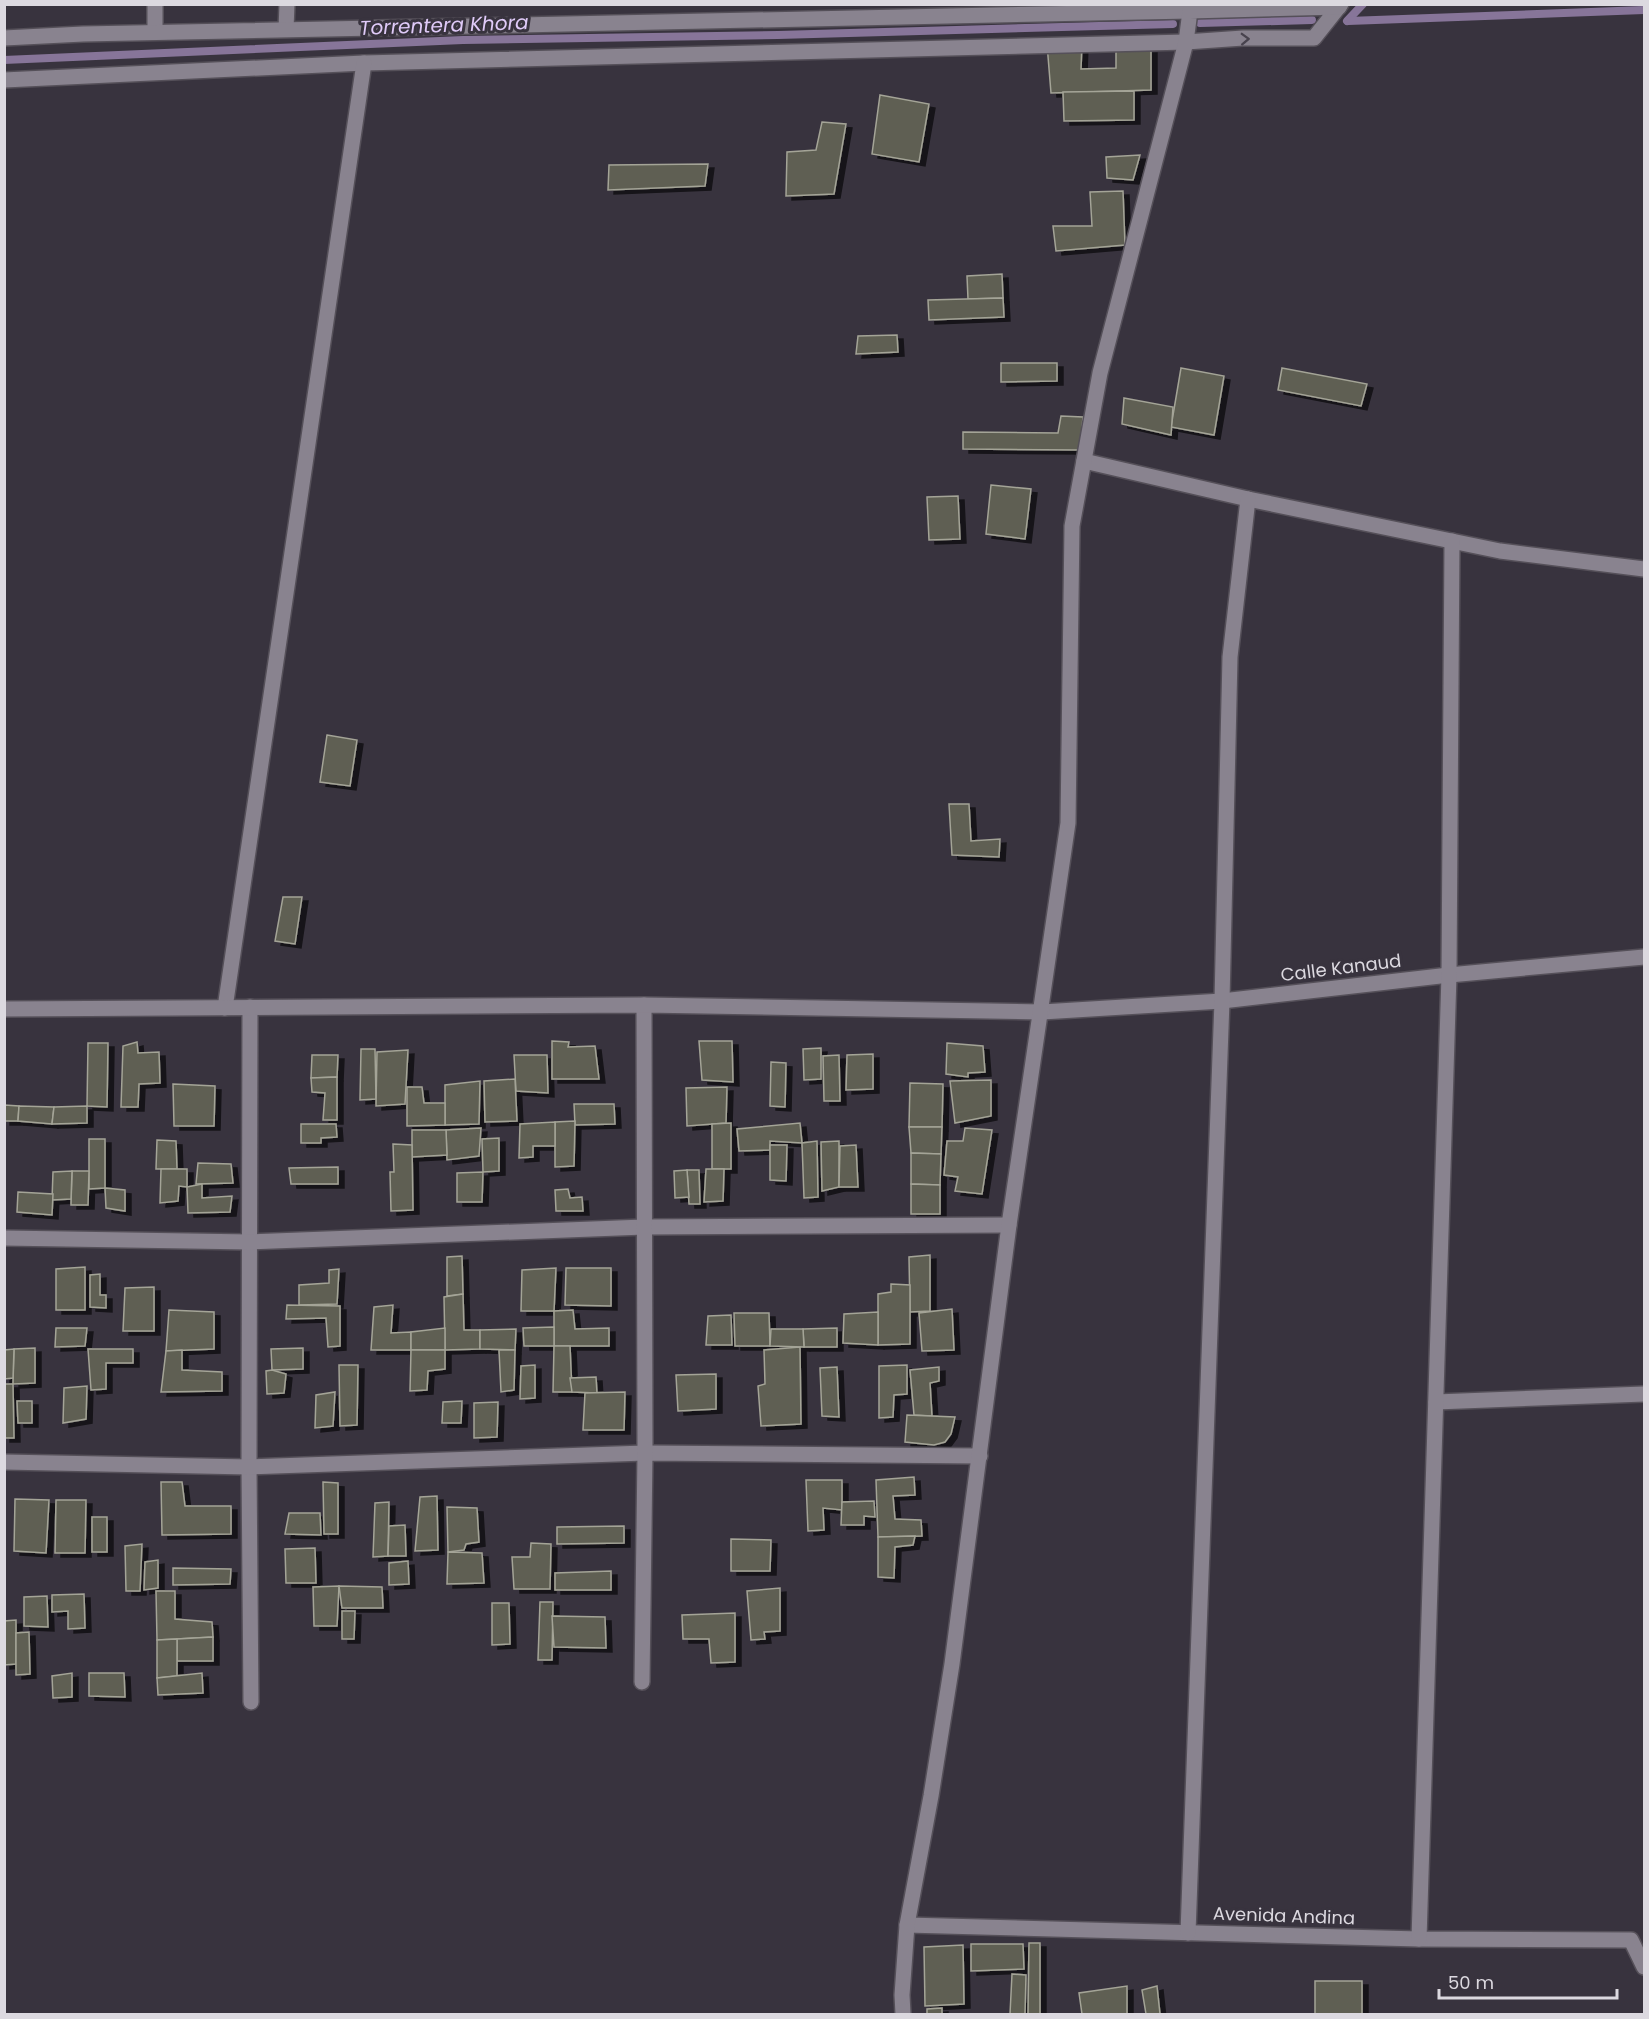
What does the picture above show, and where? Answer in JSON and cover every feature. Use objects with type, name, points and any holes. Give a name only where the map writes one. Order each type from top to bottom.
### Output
[{"type":"street","points":[[155,4],[155,32]]},
{"type":"street","points":[[286,29],[287,4]]},
{"type":"street","points":[[4,38],[155,32],[1340,6]]},
{"type":"street","points":[[4,80],[364,63],[1186,42],[1243,38],[1314,38],[1340,6]]},
{"type":"street","points":[[903,2014],[902,1995],[907,1925],[952,1664],[981,1456],[1009,1225],[1068,823],[1072,526],[1100,373],[1186,42],[1190,11]]},
{"type":"street","points":[[225,1008],[364,63]]},
{"type":"street","points":[[1084,461],[1248,499],[1500,551],[1644,569]]},
{"type":"street","points":[[1188,1933],[1222,1001],[1230,657],[1248,499]]},
{"type":"street","points":[[1419,1939],[1449,975],[1452,541]]},
{"type":"street","name":"Calle Kanaud","points":[[4,1009],[644,1005],[1042,1012],[1222,1001],[1449,975],[1644,957]]},
{"type":"street","points":[[642,1682],[645,1454],[644,1005]]},
{"type":"street","points":[[250,1007],[251,1702]]},
{"type":"street","points":[[4,1238],[250,1242],[644,1227],[1009,1225]]},
{"type":"street","points":[[1436,1402],[1644,1394]]},
{"type":"street","points":[[4,1462],[249,1467],[645,1454],[981,1456]]},
{"type":"street","name":"Avenida Andina","points":[[907,1925],[1419,1939],[1631,1940],[1644,1967]]},
{"type":"building","points":[[1082,42],[1081,69],[1116,68],[1116,50],[1151,49],[1151,90],[1051,93],[1047,44]]},
{"type":"building","points":[[1134,91],[1134,120],[1064,121],[1063,92]]},
{"type":"building","points":[[880,95],[929,104],[919,162],[872,154]]},
{"type":"building","points":[[822,122],[846,124],[834,194],[786,196],[787,152],[816,150]]},
{"type":"building","points":[[1140,155],[1133,180],[1107,178],[1106,157]]},
{"type":"building","points":[[708,164],[705,186],[608,190],[609,165]]},
{"type":"building","points":[[1123,191],[1125,245],[1056,251],[1053,226],[1092,226],[1090,192]]},
{"type":"building","points":[[1002,274],[1003,298],[968,299],[967,276]]},
{"type":"building","points":[[1003,298],[1004,317],[929,320],[928,300]]},
{"type":"building","points":[[897,335],[898,352],[856,354],[858,336]]},
{"type":"building","points":[[1001,363],[1057,363],[1057,381],[1001,382]]},
{"type":"building","points":[[1181,368],[1224,376],[1214,435],[1171,427]]},
{"type":"building","points":[[1282,368],[1367,384],[1361,406],[1278,390]]},
{"type":"building","points":[[1124,398],[1173,407],[1171,435],[1122,424]]},
{"type":"building","points":[[1061,416],[1083,417],[1080,450],[963,449],[963,432],[1058,433]]},
{"type":"building","points":[[991,485],[1031,489],[1025,539],[986,534]]},
{"type":"building","points":[[958,496],[960,539],[929,540],[927,497]]},
{"type":"building","points":[[327,735],[357,740],[350,786],[320,782]]},
{"type":"building","points":[[949,804],[969,804],[971,841],[1000,839],[999,857],[952,855]]},
{"type":"building","points":[[283,897],[302,897],[295,944],[275,941]]},
{"type":"building","points":[[552,1041],[569,1042],[568,1047],[595,1046],[599,1079],[552,1079]]},
{"type":"building","points":[[699,1041],[732,1041],[733,1082],[702,1080]]},
{"type":"building","points":[[137,1042],[138,1053],[159,1052],[160,1083],[139,1084],[138,1107],[121,1107],[123,1046]]},
{"type":"building","points":[[88,1043],[108,1043],[107,1107],[87,1106]]},
{"type":"building","points":[[947,1043],[983,1046],[985,1072],[968,1073],[968,1077],[946,1074]]},
{"type":"building","points":[[821,1048],[821,1079],[804,1080],[803,1049]]},
{"type":"building","points":[[361,1049],[375,1049],[376,1099],[360,1100]]},
{"type":"building","points":[[408,1050],[405,1104],[376,1106],[377,1052]]},
{"type":"building","points":[[873,1054],[873,1089],[846,1090],[847,1055]]},
{"type":"building","points":[[312,1055],[338,1055],[337,1077],[311,1078]]},
{"type":"building","points":[[514,1055],[547,1055],[548,1093],[516,1091]]},
{"type":"building","points":[[839,1055],[840,1101],[824,1101],[823,1056]]},
{"type":"building","points":[[771,1062],[786,1063],[785,1107],[770,1106]]},
{"type":"building","points":[[337,1077],[337,1120],[323,1120],[325,1093],[312,1092],[311,1078]]},
{"type":"building","points":[[515,1079],[517,1121],[485,1122],[484,1081]]},
{"type":"building","points":[[991,1080],[991,1116],[955,1123],[950,1081]]},
{"type":"building","points":[[480,1081],[479,1124],[445,1125],[445,1085]]},
{"type":"building","points":[[910,1083],[943,1084],[942,1127],[909,1127]]},
{"type":"building","points":[[173,1084],[215,1086],[214,1126],[174,1126]]},
{"type":"building","points":[[407,1087],[422,1087],[424,1103],[445,1103],[445,1125],[407,1126]]},
{"type":"building","points":[[727,1087],[726,1123],[687,1126],[686,1088]]},
{"type":"building","points":[[574,1104],[614,1104],[615,1124],[575,1125]]},
{"type":"building","points":[[4,1105],[19,1106],[18,1121],[4,1121]]},
{"type":"building","points":[[19,1106],[54,1107],[52,1124],[18,1121]]},
{"type":"building","points":[[87,1106],[87,1123],[52,1124],[54,1107]]},
{"type":"building","points":[[575,1121],[574,1166],[555,1167],[555,1122]]},
{"type":"building","points":[[555,1122],[555,1146],[533,1146],[533,1157],[519,1158],[520,1124]]},
{"type":"building","points":[[731,1123],[731,1169],[712,1169],[712,1124]]},
{"type":"building","points":[[800,1123],[802,1143],[770,1141],[770,1150],[739,1151],[737,1129]]},
{"type":"building","points":[[301,1124],[336,1124],[337,1137],[321,1138],[321,1143],[301,1143]]},
{"type":"building","points":[[909,1127],[942,1127],[941,1154],[911,1153]]},
{"type":"building","points":[[481,1128],[479,1156],[447,1160],[446,1130]]},
{"type":"building","points":[[965,1128],[992,1130],[982,1194],[955,1191],[958,1177],[944,1175],[947,1141],[963,1141]]},
{"type":"building","points":[[412,1130],[446,1130],[447,1155],[412,1157]]},
{"type":"building","points":[[499,1138],[499,1171],[483,1172],[482,1139]]},
{"type":"building","points":[[89,1139],[105,1139],[105,1188],[89,1189]]},
{"type":"building","points":[[157,1140],[176,1141],[177,1169],[156,1169]]},
{"type":"building","points":[[817,1141],[818,1197],[804,1198],[802,1143]]},
{"type":"building","points":[[839,1141],[839,1187],[822,1191],[821,1142]]},
{"type":"building","points":[[393,1144],[412,1145],[413,1210],[391,1211],[390,1172],[394,1172]]},
{"type":"building","points":[[770,1145],[787,1145],[786,1181],[770,1180]]},
{"type":"building","points":[[856,1145],[858,1187],[839,1187],[840,1146]]},
{"type":"building","points":[[911,1153],[941,1154],[940,1185],[911,1184]]},
{"type":"building","points":[[198,1163],[231,1164],[233,1183],[196,1184]]},
{"type":"building","points":[[338,1167],[338,1184],[291,1184],[289,1168]]},
{"type":"building","points":[[161,1169],[187,1169],[187,1187],[179,1186],[178,1201],[160,1203]]},
{"type":"building","points":[[706,1169],[724,1169],[723,1201],[704,1202]]},
{"type":"building","points":[[687,1170],[699,1170],[700,1204],[689,1204]]},
{"type":"building","points":[[687,1170],[689,1197],[675,1198],[674,1171]]},
{"type":"building","points":[[72,1171],[89,1171],[88,1205],[71,1205]]},
{"type":"building","points":[[72,1171],[71,1199],[52,1200],[53,1172]]},
{"type":"building","points":[[483,1172],[482,1202],[457,1202],[457,1173]]},
{"type":"building","points":[[202,1184],[202,1198],[232,1196],[230,1212],[188,1213],[187,1187]]},
{"type":"building","points":[[911,1184],[940,1185],[940,1214],[911,1214]]},
{"type":"building","points":[[105,1188],[125,1190],[125,1211],[106,1208]]},
{"type":"building","points":[[568,1189],[570,1198],[582,1197],[583,1211],[556,1211],[555,1190]]},
{"type":"building","points":[[18,1192],[53,1194],[52,1215],[17,1212]]},
{"type":"building","points":[[930,1255],[930,1311],[910,1312],[909,1257]]},
{"type":"building","points":[[462,1256],[463,1294],[447,1296],[447,1257]]},
{"type":"building","points":[[85,1267],[85,1310],[56,1310],[56,1269]]},
{"type":"building","points":[[556,1268],[554,1311],[521,1311],[522,1270]]},
{"type":"building","points":[[566,1268],[611,1268],[611,1306],[565,1305]]},
{"type":"building","points":[[339,1269],[337,1304],[299,1305],[299,1285],[329,1283],[329,1270]]},
{"type":"building","points":[[100,1274],[100,1295],[106,1295],[106,1308],[90,1307],[90,1275]]},
{"type":"building","points":[[891,1284],[910,1285],[910,1344],[878,1345],[878,1294],[891,1292]]},
{"type":"building","points":[[154,1287],[154,1331],[123,1331],[125,1288]]},
{"type":"building","points":[[463,1294],[464,1330],[480,1330],[480,1349],[445,1350],[444,1297]]},
{"type":"building","points":[[287,1305],[340,1306],[340,1346],[328,1347],[326,1318],[286,1319]]},
{"type":"building","points":[[393,1305],[391,1333],[411,1332],[411,1350],[371,1350],[374,1307]]},
{"type":"building","points":[[952,1309],[954,1350],[922,1351],[919,1313]]},
{"type":"building","points":[[169,1310],[214,1312],[214,1349],[166,1351]]},
{"type":"building","points":[[573,1310],[575,1329],[609,1328],[609,1346],[554,1346],[554,1311]]},
{"type":"building","points":[[878,1312],[878,1345],[843,1343],[844,1314]]},
{"type":"building","points":[[734,1313],[769,1313],[770,1346],[735,1346]]},
{"type":"building","points":[[731,1315],[732,1345],[706,1345],[708,1316]]},
{"type":"building","points":[[554,1327],[554,1346],[524,1346],[523,1328]]},
{"type":"building","points":[[56,1328],[87,1328],[85,1346],[55,1347]]},
{"type":"building","points":[[445,1328],[445,1350],[411,1350],[411,1332]]},
{"type":"building","points":[[837,1328],[837,1347],[804,1347],[803,1329]]},
{"type":"building","points":[[516,1329],[515,1350],[480,1349],[480,1330]]},
{"type":"building","points":[[771,1329],[803,1329],[804,1347],[770,1346]]},
{"type":"building","points":[[554,1346],[570,1346],[572,1392],[553,1392]]},
{"type":"building","points":[[800,1347],[801,1424],[761,1426],[758,1386],[765,1384],[764,1350]]},
{"type":"building","points":[[35,1348],[35,1383],[13,1384],[14,1349]]},
{"type":"building","points":[[303,1348],[303,1369],[272,1370],[271,1349]]},
{"type":"building","points":[[14,1349],[13,1378],[4,1379],[4,1350]]},
{"type":"building","points":[[88,1349],[133,1349],[133,1363],[106,1363],[106,1389],[91,1390]]},
{"type":"building","points":[[182,1350],[182,1370],[222,1372],[222,1391],[161,1392],[166,1351]]},
{"type":"building","points":[[411,1350],[445,1350],[445,1369],[428,1371],[427,1390],[410,1391]]},
{"type":"building","points":[[499,1350],[515,1350],[514,1390],[501,1392]]},
{"type":"building","points":[[339,1365],[358,1365],[357,1425],[340,1426]]},
{"type":"building","points":[[535,1365],[535,1398],[520,1399],[521,1366]]},
{"type":"building","points":[[907,1365],[907,1394],[894,1395],[893,1417],[879,1418],[879,1366]]},
{"type":"building","points":[[837,1367],[839,1417],[822,1416],[820,1368]]},
{"type":"building","points":[[939,1367],[939,1381],[930,1383],[932,1416],[914,1415],[910,1370]]},
{"type":"building","points":[[272,1370],[286,1374],[284,1393],[267,1394],[266,1371]]},
{"type":"building","points":[[716,1374],[716,1409],[678,1411],[676,1375]]},
{"type":"building","points":[[596,1377],[597,1393],[572,1392],[570,1378]]},
{"type":"building","points":[[4,1384],[13,1384],[14,1438],[4,1438]]},
{"type":"building","points":[[87,1386],[86,1419],[63,1423],[64,1388]]},
{"type":"building","points":[[335,1392],[333,1426],[315,1428],[316,1395]]},
{"type":"building","points":[[625,1392],[624,1430],[583,1430],[585,1393]]},
{"type":"building","points":[[17,1401],[32,1401],[32,1423],[18,1423]]},
{"type":"building","points":[[462,1401],[461,1423],[442,1423],[443,1402]]},
{"type":"building","points":[[498,1402],[497,1437],[474,1438],[474,1403]]},
{"type":"building","points":[[907,1415],[955,1417],[951,1434],[945,1442],[934,1445],[905,1442]]},
{"type":"building","points":[[914,1477],[915,1495],[893,1496],[895,1519],[921,1520],[922,1536],[878,1537],[876,1480]]},
{"type":"building","points":[[806,1480],[842,1480],[842,1510],[823,1508],[824,1530],[808,1531]]},
{"type":"building","points":[[161,1482],[182,1482],[185,1506],[231,1506],[231,1534],[162,1535]]},
{"type":"building","points":[[323,1482],[338,1483],[338,1534],[324,1534]]},
{"type":"building","points":[[437,1496],[438,1550],[415,1551],[420,1497]]},
{"type":"building","points":[[15,1499],[49,1500],[46,1553],[14,1551]]},
{"type":"building","points":[[56,1500],[86,1500],[85,1553],[55,1553]]},
{"type":"building","points":[[874,1501],[875,1517],[864,1516],[864,1525],[841,1525],[842,1502]]},
{"type":"building","points":[[389,1502],[388,1556],[373,1557],[375,1503]]},
{"type":"building","points":[[447,1507],[477,1508],[479,1542],[466,1544],[464,1550],[448,1552]]},
{"type":"building","points":[[289,1513],[320,1513],[321,1535],[285,1534]]},
{"type":"building","points":[[92,1517],[107,1517],[107,1552],[92,1552]]},
{"type":"building","points":[[405,1525],[406,1556],[388,1556],[389,1526]]},
{"type":"building","points":[[624,1526],[624,1543],[557,1544],[557,1527]]},
{"type":"building","points":[[915,1536],[913,1545],[895,1547],[894,1578],[878,1577],[878,1537]]},
{"type":"building","points":[[731,1539],[771,1540],[770,1571],[731,1571]]},
{"type":"building","points":[[531,1543],[551,1544],[550,1589],[514,1589],[512,1557],[530,1557]]},
{"type":"building","points":[[142,1544],[140,1591],[126,1591],[125,1546]]},
{"type":"building","points":[[315,1548],[316,1583],[286,1583],[285,1549]]},
{"type":"building","points":[[448,1552],[482,1553],[484,1583],[447,1584]]},
{"type":"building","points":[[158,1560],[158,1588],[144,1590],[145,1562]]},
{"type":"building","points":[[408,1561],[409,1584],[389,1585],[389,1563]]},
{"type":"building","points":[[173,1568],[231,1569],[230,1584],[173,1585]]},
{"type":"building","points":[[611,1571],[611,1590],[555,1590],[555,1573]]},
{"type":"building","points":[[339,1586],[337,1626],[314,1626],[313,1587]]},
{"type":"building","points":[[339,1586],[382,1587],[383,1608],[342,1608]]},
{"type":"building","points":[[780,1588],[780,1631],[764,1632],[765,1639],[751,1640],[747,1591]]},
{"type":"building","points":[[156,1591],[175,1591],[175,1619],[212,1622],[213,1637],[157,1640]]},
{"type":"building","points":[[84,1594],[85,1628],[68,1629],[68,1611],[52,1612],[52,1595]]},
{"type":"building","points":[[47,1596],[48,1627],[24,1626],[24,1597]]},
{"type":"building","points":[[540,1602],[553,1602],[552,1660],[538,1660]]},
{"type":"building","points":[[492,1603],[509,1603],[510,1644],[492,1645]]},
{"type":"building","points":[[342,1611],[355,1611],[354,1639],[342,1639]]},
{"type":"building","points":[[735,1613],[735,1662],[711,1663],[709,1639],[683,1639],[682,1615]]},
{"type":"building","points":[[552,1616],[605,1617],[606,1648],[554,1647]]},
{"type":"building","points":[[16,1620],[16,1664],[4,1665],[4,1621]]},
{"type":"building","points":[[29,1632],[30,1674],[16,1675],[16,1633]]},
{"type":"building","points":[[213,1637],[213,1661],[177,1661],[177,1639]]},
{"type":"building","points":[[177,1639],[177,1676],[157,1678],[157,1640]]},
{"type":"building","points":[[72,1673],[72,1697],[53,1698],[52,1676]]},
{"type":"building","points":[[89,1673],[124,1673],[125,1697],[89,1696]]},
{"type":"building","points":[[202,1673],[203,1693],[158,1695],[157,1678]]},
{"type":"building","points":[[1029,1943],[1040,1943],[1040,2014],[1028,2014]]},
{"type":"building","points":[[971,1944],[1023,1944],[1024,1969],[971,1971]]},
{"type":"building","points":[[963,1945],[964,2004],[925,2006],[924,1947]]},
{"type":"building","points":[[1012,1974],[1026,1975],[1025,2014],[1010,2014]]},
{"type":"building","points":[[1315,1981],[1362,1981],[1362,2014],[1315,2014]]},
{"type":"building","points":[[1127,1986],[1127,2014],[1082,2014],[1079,1993]]},
{"type":"building","points":[[1157,1986],[1160,2014],[1146,2014],[1142,1990]]},
{"type":"building","points":[[942,2008],[942,2014],[927,2014],[927,2009]]},
{"type":"waterway","name":"Torrentera Khora","points":[[1347,21],[1363,4]]},
{"type":"waterway","points":[[1348,21],[1644,10]]},
{"type":"waterway","name":"Torrentera Khora","points":[[1200,23],[1312,20]]},
{"type":"waterway","name":"Torrentera Khora","points":[[4,60],[463,40],[778,35],[1173,24]]}]
